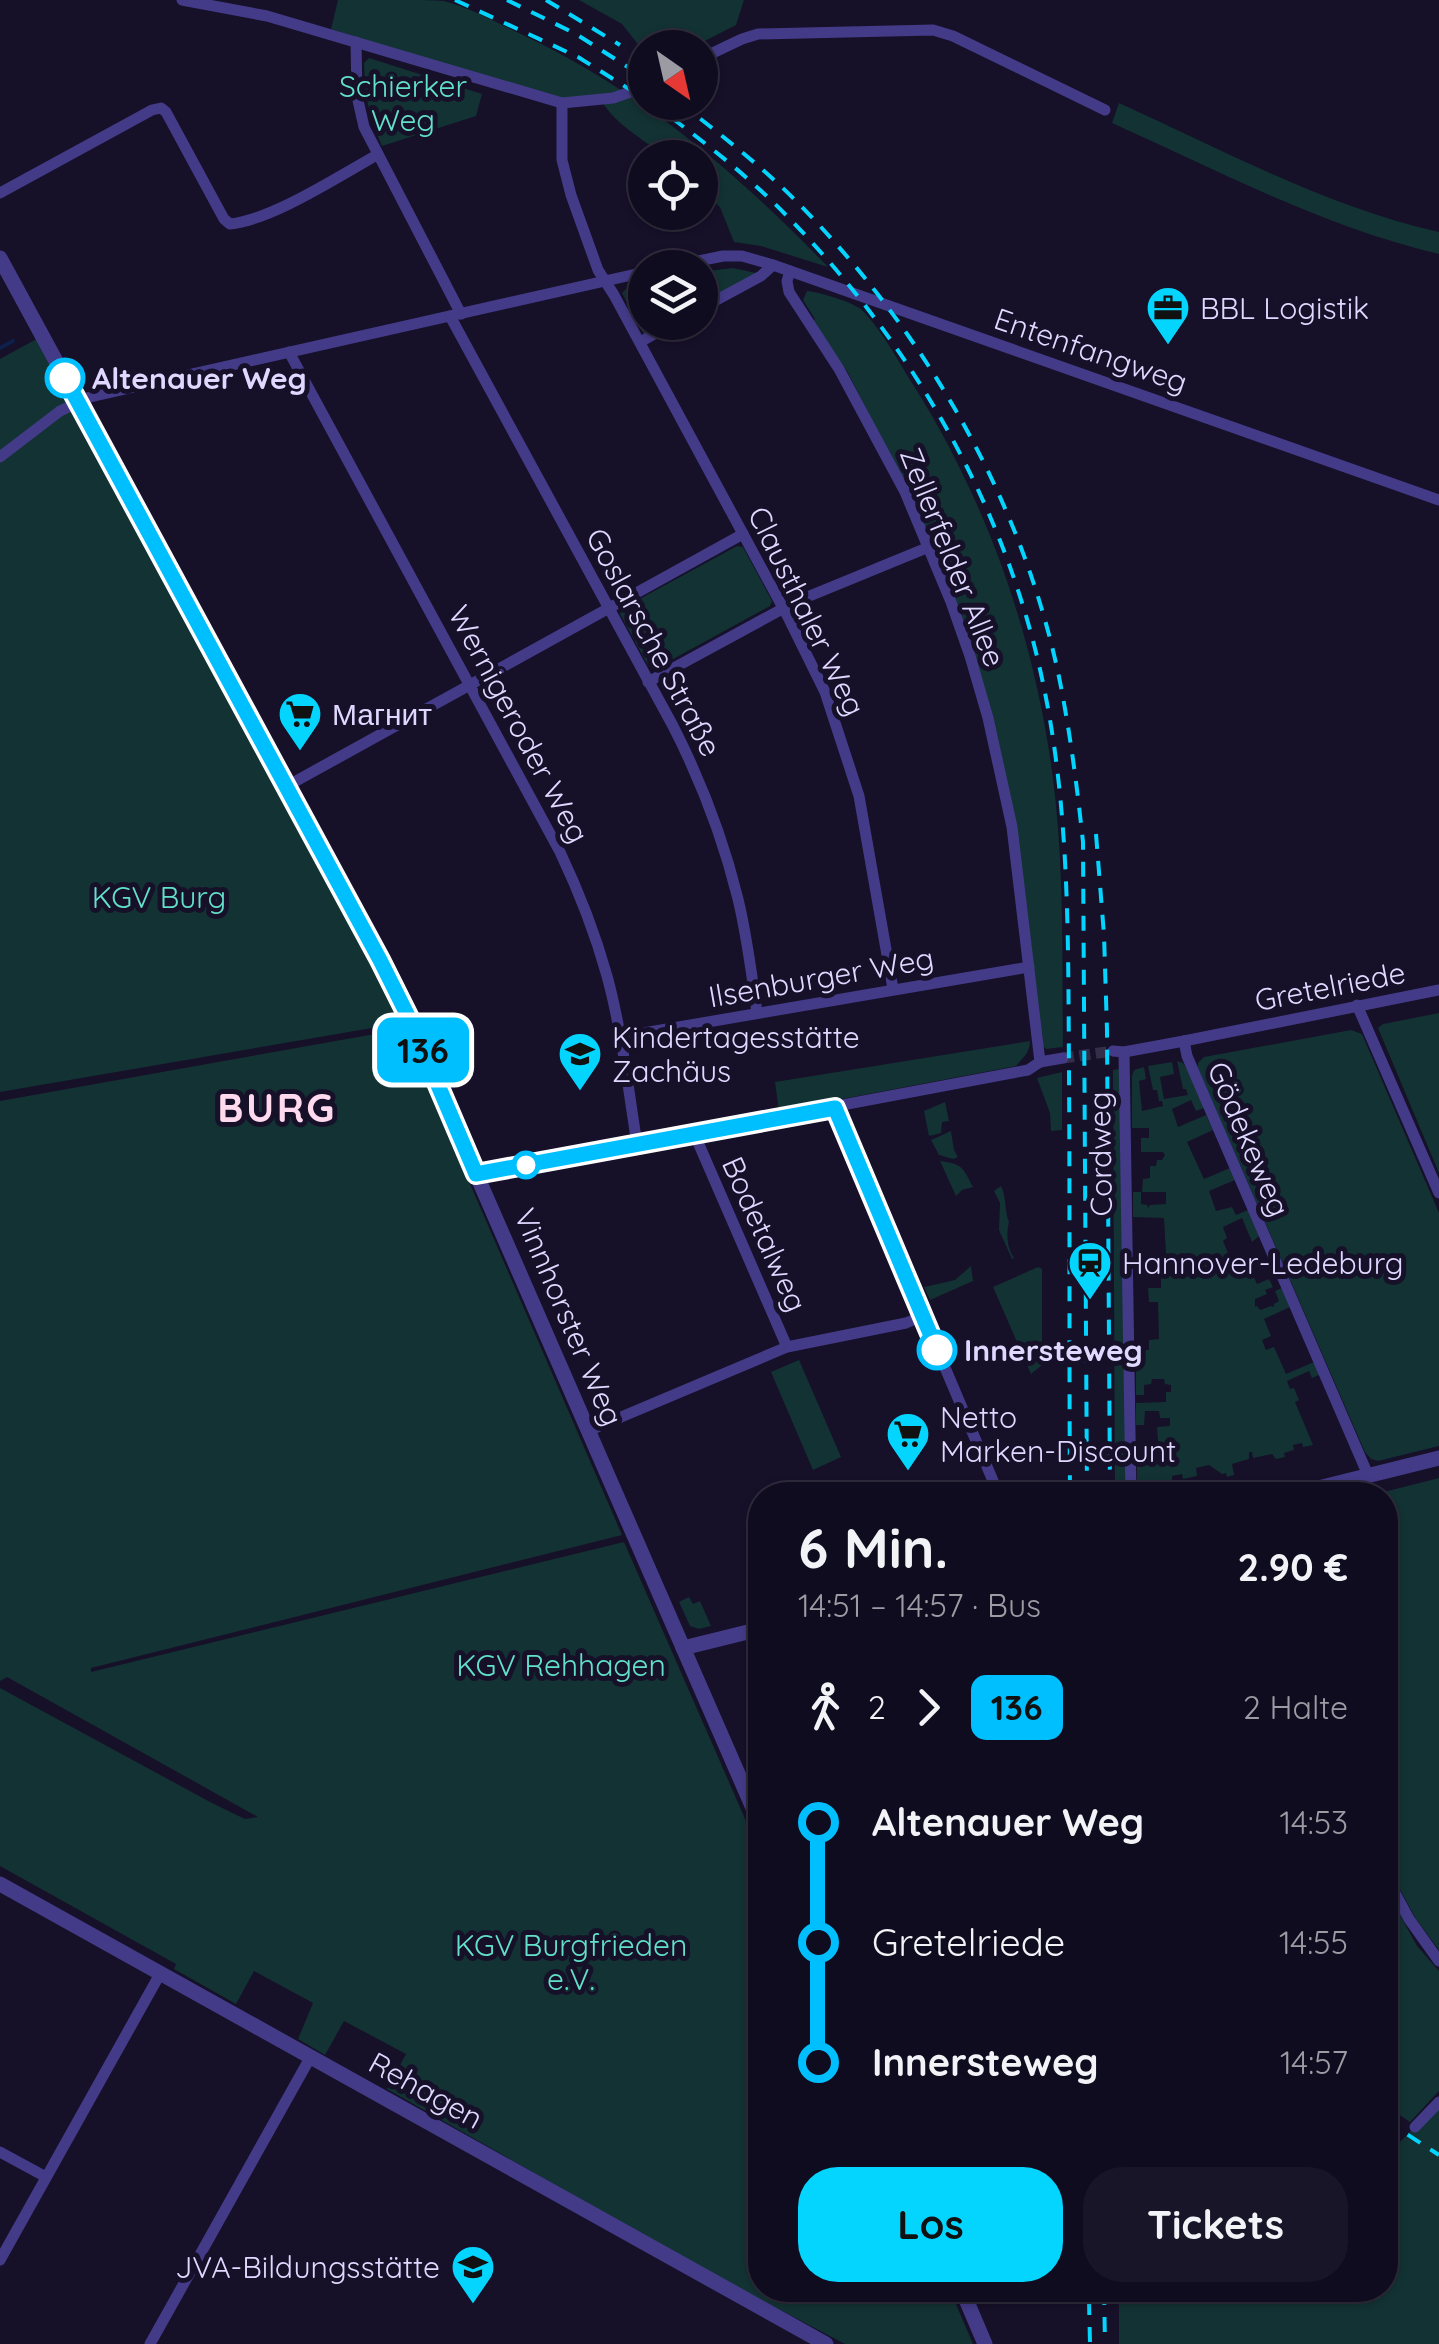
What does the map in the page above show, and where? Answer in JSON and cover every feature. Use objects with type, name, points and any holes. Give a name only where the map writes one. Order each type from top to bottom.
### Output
[{"type":"street","points":[[182,0],[267,16],[562,103],[614,98],[628,93]]},
{"type":"street","points":[[718,51],[758,34],[933,30],[1105,110]]},
{"type":"street","points":[[356,42],[356,96],[364,127],[456,315]]},
{"type":"street","name":"Clausthaler Weg","points":[[562,103],[562,160],[592,254],[825,692],[866,829],[894,990]]},
{"type":"street","points":[[0,193],[162,108],[230,224],[285,205],[377,155]]},
{"type":"street","name":"Entenfangweg","points":[[718,257],[742,256],[773,265],[1439,500]]},
{"type":"street","name":"Vinnhorster Weg","points":[[0,258],[402,1004],[748,1797]]},
{"type":"street","points":[[718,299],[773,265]]},
{"type":"street","name":"Zellerfelder Allee","points":[[790,271],[786,281],[789,292],[876,434],[929,548],[964,638],[988,718],[1012,827],[1040,1062]]},
{"type":"street","points":[[0,457],[60,410],[90,397],[628,275]]},
{"type":"street","points":[[0,294],[16,288]]},
{"type":"street","name":"Goslarsche Straße","points":[[456,315],[697,774],[738,900],[758,1013]]},
{"type":"street","points":[[640,342],[644,340]]},
{"type":"street","name":"Wernigeroder Weg","points":[[289,352],[560,852],[578,892],[608,979],[637,1144]]},
{"type":"street","points":[[287,786],[743,534]]},
{"type":"street","points":[[648,682],[783,608],[929,548]]},
{"type":"street","name":"Ilsenburger Weg","points":[[620,1037],[1029,967]]},
{"type":"street","name":"Gretelriede","points":[[1118,1051],[1439,990]]},
{"type":"street","points":[[1357,1005],[1439,1193]]},
{"type":"street","name":"Gödekeweg","points":[[1184,1041],[1202,1093],[1368,1475]]},
{"type":"street","name":"Cordweg","points":[[1118,1051],[1131,1482]]},
{"type":"street","points":[[476,1174],[1028,1070],[1040,1062],[1063,1058]]},
{"type":"street","points":[[835,1108],[994,1482]]},
{"type":"street","name":"Bodetalweg","points":[[697,1140],[787,1347]]},
{"type":"street","points":[[588,1431],[787,1347],[923,1316]]},
{"type":"street","points":[[1341,1482],[1439,1458]]},
{"type":"street","points":[[683,1648],[748,1632]]},
{"type":"street","name":"Rehagen","points":[[0,1884],[748,2301]]},
{"type":"street","points":[[1398,1899],[1439,1961]]},
{"type":"street","points":[[0,2260],[160,1974]]},
{"type":"street","points":[[150,2344],[310,2058]]},
{"type":"street","points":[[1416,2127],[1439,2102]]},
{"type":"street","points":[[0,2152],[46,2177]]},
{"type":"street","name":"Rehagen","points":[[750,2302],[826,2344]]},
{"type":"street","points":[[967,2302],[985,2344]]},
{"type":"green space","points":[[338,0],[444,1],[483,16],[607,81],[628,95],[628,120],[663,120],[690,140],[642,140],[601,100],[562,103],[331,29]]},
{"type":"green space","points":[[579,0],[744,0],[736,25],[718,34],[718,30],[628,32],[622,24]]},
{"type":"green space","name":"Schierker Weg","points":[[369,58],[482,94],[476,116],[382,146],[366,96],[364,63]]},
{"type":"green space","points":[[1119,103],[1316,193],[1439,232],[1439,254],[1313,213],[1112,123]]},
{"type":"green space","points":[[718,163],[828,267],[761,246],[734,242],[720,207]]},
{"type":"green space","points":[[733,268],[756,273],[718,295],[718,270]]},
{"type":"green space","points":[[807,291],[859,308],[884,337],[967,484],[1009,587],[1039,694],[1056,805],[1063,1047],[1046,1049],[1042,1031],[1037,1031],[1006,780],[908,490],[847,371],[813,322],[815,319],[803,300]]},
{"type":"green space","name":"KGV Burg","points":[[42,336],[227,676],[401,1023],[0,1092],[0,359]]},
{"type":"green space","points":[[737,546],[743,547],[772,601],[770,606],[655,669],[649,667],[620,614],[623,608]]},
{"type":"green space","points":[[1439,1013],[1439,1173],[1378,1028]]},
{"type":"green space","points":[[403,1029],[622,1535],[91,1668],[91,1672],[624,1542],[748,1826],[748,2293],[387,2089],[406,2054],[344,2021],[325,2055],[298,2039],[313,2003],[254,1971],[236,2004],[174,1969],[176,1964],[0,1866],[0,1688],[212,1803],[245,1819],[258,1817],[7,1677],[0,1681],[0,1101]]},
{"type":"green space","points":[[1351,1030],[1362,1034],[1439,1213],[1439,1446],[1378,1461],[1365,1452],[1198,1068],[1204,1057]]},
{"type":"green space","points":[[1030,1041],[1016,1066],[779,1111],[775,1082]]},
{"type":"green space","points":[[1177,1061],[1187,1069],[1204,1108],[1196,1111],[1191,1100],[1172,1109],[1178,1127],[1206,1115],[1213,1130],[1187,1142],[1204,1179],[1230,1168],[1235,1180],[1209,1191],[1216,1211],[1232,1207],[1236,1215],[1248,1210],[1259,1236],[1252,1242],[1242,1218],[1223,1227],[1227,1238],[1223,1241],[1232,1263],[1249,1266],[1257,1284],[1269,1279],[1273,1287],[1255,1299],[1255,1307],[1274,1307],[1279,1301],[1275,1291],[1282,1288],[1290,1307],[1264,1319],[1271,1336],[1262,1340],[1266,1350],[1274,1347],[1286,1374],[1314,1362],[1319,1375],[1312,1378],[1309,1371],[1287,1381],[1299,1400],[1295,1402],[1313,1445],[1293,1445],[1294,1450],[1276,1459],[1272,1454],[1253,1458],[1249,1452],[1249,1459],[1232,1464],[1234,1475],[1227,1477],[1209,1465],[1196,1468],[1197,1476],[1183,1479],[1182,1474],[1167,1482],[1137,1482],[1137,1453],[1159,1453],[1157,1427],[1170,1426],[1170,1418],[1160,1418],[1159,1411],[1145,1411],[1144,1425],[1136,1425],[1136,1403],[1166,1402],[1171,1385],[1165,1384],[1164,1379],[1152,1379],[1151,1384],[1144,1385],[1144,1395],[1136,1395],[1136,1350],[1149,1350],[1149,1340],[1159,1339],[1158,1302],[1149,1302],[1148,1288],[1161,1288],[1161,1255],[1166,1254],[1164,1218],[1133,1217],[1133,1192],[1141,1192],[1141,1204],[1148,1208],[1166,1204],[1166,1192],[1142,1192],[1143,1179],[1150,1178],[1150,1166],[1156,1166],[1157,1160],[1165,1155],[1141,1152],[1141,1138],[1149,1138],[1149,1128],[1132,1128],[1132,1076],[1134,1070],[1144,1067],[1146,1079],[1139,1081],[1142,1111],[1163,1106],[1157,1090],[1153,1090],[1148,1066],[1172,1062],[1174,1074],[1160,1077],[1164,1099],[1188,1095]]},
{"type":"green space","points":[[1124,1068],[1131,1482],[1115,1482],[1113,1070]]},
{"type":"green space","points":[[1062,1072],[1062,1130],[1051,1131],[1050,1113],[1037,1078]]},
{"type":"green space","points":[[945,1102],[949,1121],[942,1122],[941,1133],[929,1136],[924,1111]]},
{"type":"green space","points":[[951,1131],[958,1157],[953,1159],[939,1155],[931,1140]]},
{"type":"green space","points":[[940,1161],[961,1168],[973,1187],[956,1196]]},
{"type":"green space","points":[[1001,1186],[1012,1259],[999,1230],[1000,1203],[994,1191]]},
{"type":"green space","points":[[971,1266],[973,1281],[930,1300],[924,1287],[955,1280]]},
{"type":"green space","points":[[1038,1267],[1042,1269],[1042,1365],[1031,1374],[993,1287]]},
{"type":"green space","points":[[799,1360],[841,1457],[813,1470],[771,1372]]},
{"type":"green space","points":[[1439,1478],[1439,1950],[1398,1886],[1398,1488]]},
{"type":"green space","points":[[689,1597],[693,1604],[700,1601],[711,1626],[690,1626],[679,1602]]},
{"type":"green space","points":[[1398,1912],[1417,1946],[1439,1971],[1439,2091],[1410,2122],[1398,2114]]},
{"type":"green space","points":[[1439,2102],[1439,2344],[1119,2344],[1119,2302],[1398,2302],[1399,2143]]},
{"type":"green space","points":[[765,2302],[955,2302],[973,2344],[845,2344]]},
{"type":"waterway","points":[[0,348],[13,341]]},
{"type":"tunnel","points":[[1063,1058],[1113,1051]]},
{"type":"railway","points":[[455,0],[578,57],[628,88]]},
{"type":"railway","points":[[507,0],[576,34],[628,67]]},
{"type":"railway","points":[[546,0],[620,45]]},
{"type":"railway","points":[[674,120],[721,156],[786,215],[875,318],[914,374],[980,494],[1028,622],[1052,735],[1066,879],[1070,1482]]},
{"type":"railway","points":[[701,120],[786,191],[846,255],[928,364],[994,484],[1042,611],[1067,718],[1083,842],[1087,1482]]},
{"type":"railway","points":[[1096,834],[1107,1030],[1110,1482]]},
{"type":"railway","points":[[1398,2128],[1439,2155]]},
{"type":"railway","points":[[1089,2302],[1090,2344]]},
{"type":"railway","points":[[1104,2302],[1105,2344]]},
{"type":"bus line","name":"136","points":[[65,378],[380,960],[476,1174],[835,1108],[937,1350]]},
{"type":"place","name":"BBL Logistik","points":[[1168,346]]},
{"type":"place","name":"Altenauer Weg","points":[[65,378]]},
{"type":"place","name":"Магнит","points":[[300,752]]},
{"type":"place","name":"Kindertagesstätte Zachäus","points":[[580,1092]]},
{"type":"place","name":"Hannover-Ledeburg","points":[[1090,1301]]},
{"type":"place","name":"Innersteweg","points":[[937,1350]]},
{"type":"place","name":"Netto Marken-Discount","points":[[908,1472]]},
{"type":"place","name":"JVA-Bildungsstätte","points":[[473,2305]]},
{"type":"district","name":"BURG","points":[[277,1107]]},
{"type":"park label","name":"KGV Rehhagen","points":[[561,1665]]},
{"type":"park label","name":"KGV Burgfrieden e.V.","points":[[571,1962]]}]
